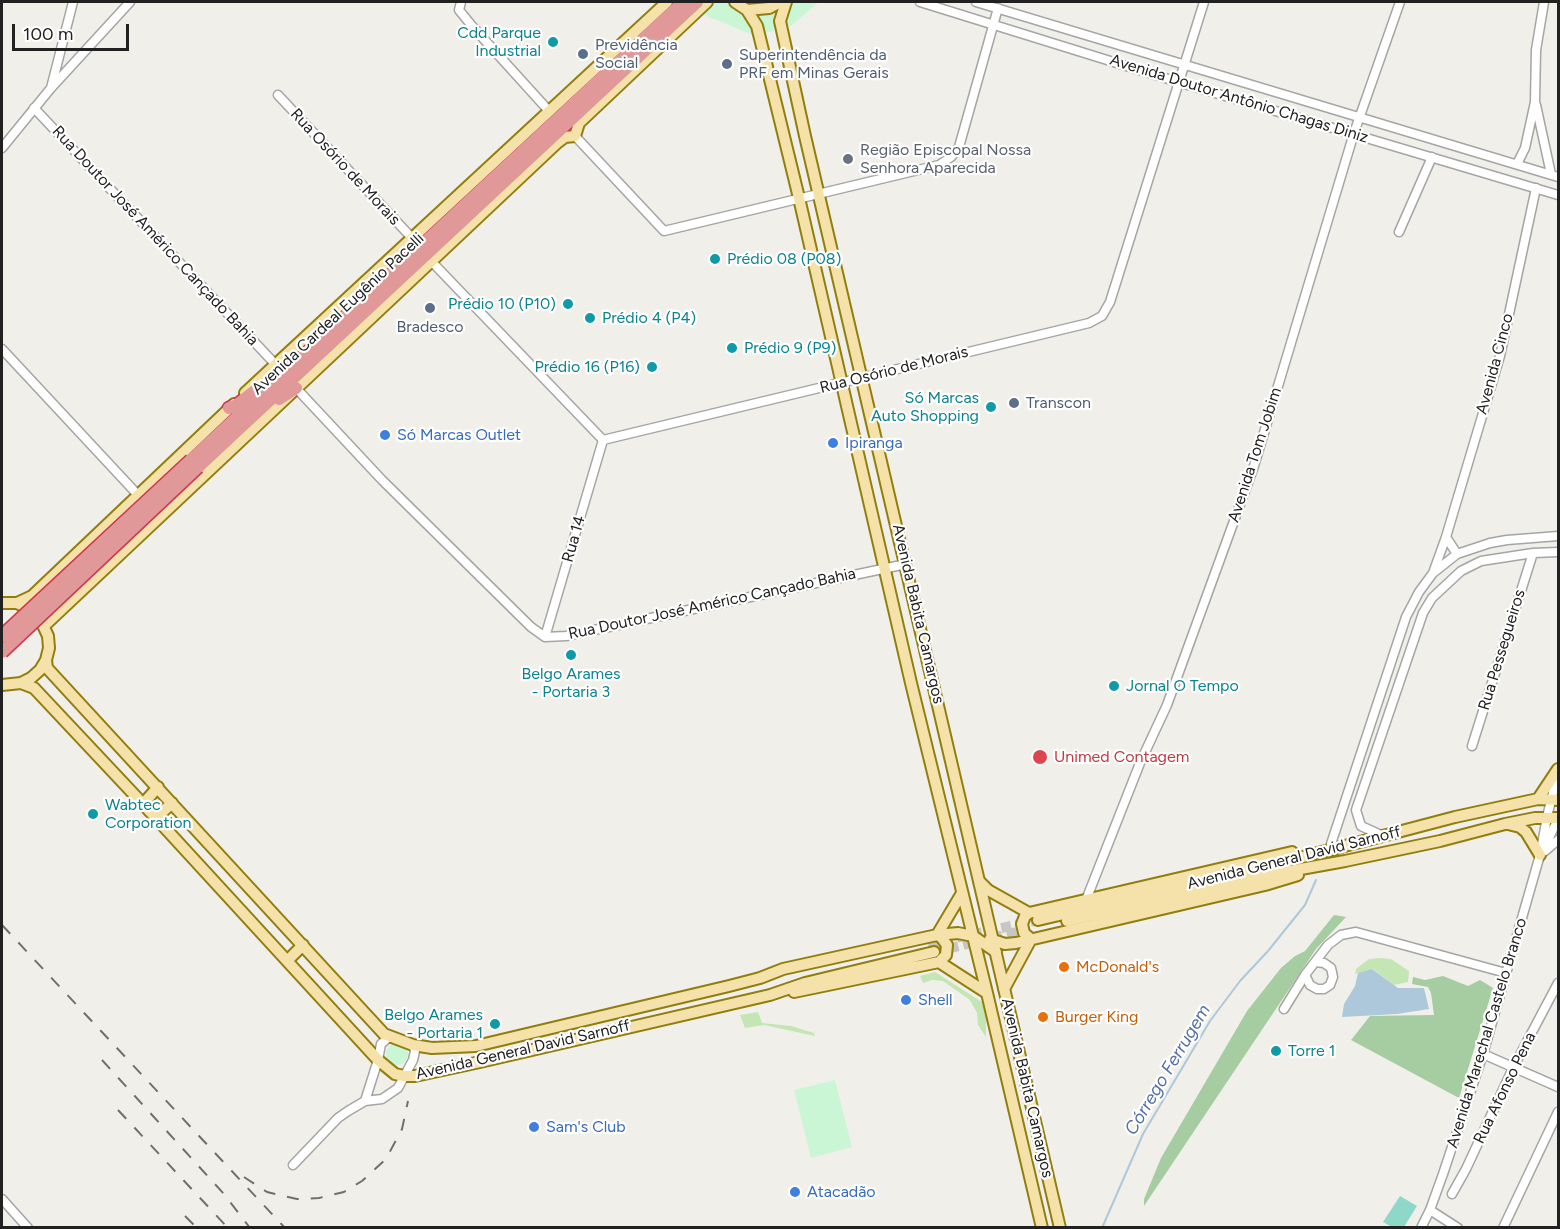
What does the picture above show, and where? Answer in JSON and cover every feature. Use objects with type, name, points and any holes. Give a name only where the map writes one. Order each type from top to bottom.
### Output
[{"type":"highway","name":"Avenida Cardeal Eugênio Pacelli","points":[[2,652],[307,352],[683,2]]},
{"type":"highway","name":"Avenida Cardeal Eugênio Pacelli","points":[[2,636],[195,464],[255,414],[697,2]]},
{"type":"highway","points":[[230,408],[307,352]]},
{"type":"highway","points":[[255,414],[296,388]]},
{"type":"main road","name":"Avenida Cardeal Eugênio Pacelli","points":[[16,603],[32,596],[230,408],[667,2]]},
{"type":"main road","name":"Avenida Cardeal Eugênio Pacelli","points":[[45,625],[557,143],[565,137],[575,136],[579,123],[706,2]]},
{"type":"main road","points":[[735,2],[747,10],[769,8],[780,2]]},
{"type":"main road","name":"Avenida Babita Camargos","points":[[786,2],[780,21],[1060,1227]]},
{"type":"main road","name":"Avenida Babita Camargos","points":[[747,10],[757,26],[800,198],[1042,1227]]},
{"type":"main road","points":[[2,603],[16,603],[33,611],[45,625],[49,648],[40,670],[21,683],[2,685]]},
{"type":"main road","name":"Avenida General David Sarnoff","points":[[46,660],[47,668],[384,1035],[413,1045],[432,1048],[476,1046],[760,978],[933,953]]},
{"type":"main road","name":"Avenida General David Sarnoff","points":[[21,683],[34,688],[378,1060],[395,1074],[415,1076],[770,995],[803,991],[933,953]]},
{"type":"main road","points":[[1538,799],[1558,769]]},
{"type":"main road","points":[[143,804],[158,787]]},
{"type":"main road","name":"Avenida General David Sarnoff","points":[[1036,920],[1261,868],[1360,841],[1538,799],[1555,800]]},
{"type":"main road","points":[[156,818],[172,803]]},
{"type":"main road","name":"Avenida General David Sarnoff","points":[[1036,920],[1345,861],[1440,841],[1505,824],[1547,817],[1558,819]]},
{"type":"main road","points":[[1505,824],[1520,827],[1526,832],[1540,855]]},
{"type":"main road","points":[[1031,939],[1024,933],[1022,924],[1025,916],[1036,920],[1086,900],[1330,843],[1360,841]]},
{"type":"main road","points":[[973,936],[994,947],[1265,885],[1345,861]]},
{"type":"main road","points":[[978,881],[988,890],[1036,920]]},
{"type":"main road","points":[[933,953],[946,955],[947,945],[937,935],[962,893]]},
{"type":"main road","points":[[970,923],[994,947]]},
{"type":"main road","name":"Avenida General David Sarnoff","points":[[760,978],[783,969],[937,935],[958,933],[973,936]]},
{"type":"main road","points":[[1004,989],[1031,939]]},
{"type":"main road","points":[[287,961],[303,945]]},
{"type":"main road","points":[[933,953],[987,993]]},
{"type":"main road","points":[[1010,1092],[1017,1086],[1028,1090]]},
{"type":"street","points":[[51,88],[73,2]]},
{"type":"street","points":[[2,148],[51,88],[130,2]]},
{"type":"street","points":[[462,2],[459,10],[549,111]]},
{"type":"street","name":"Avenida Doutor Antônio Chagas Diniz","points":[[920,2],[994,23],[1178,82],[1558,195]]},
{"type":"street","name":"Avenida Doutor Antônio Chagas Diniz","points":[[976,2],[1555,175]]},
{"type":"street","name":"Rua Osório de Morais","points":[[603,440],[1089,323],[1102,316],[1110,302],[1204,2]]},
{"type":"street","name":"Avenida Tom Jobim","points":[[1086,900],[1140,763],[1167,705],[1254,466],[1354,133],[1400,2]]},
{"type":"street","points":[[1517,164],[1525,148],[1535,102],[1536,50],[1544,2]]},
{"type":"street","points":[[575,136],[664,231],[939,165],[951,157],[959,147],[998,8]]},
{"type":"street","name":"Rua Osório de Morais","points":[[278,95],[412,238]]},
{"type":"street","points":[[1535,102],[1555,175]]},
{"type":"street","name":"Rua Doutor José Américo Cançado Bahia","points":[[34,108],[276,365]]},
{"type":"street","points":[[1398,232],[1432,157]]},
{"type":"street","name":"Avenida Cinco","points":[[1433,573],[1446,537],[1500,356],[1536,188]]},
{"type":"street","points":[[432,262],[603,440]]},
{"type":"street","points":[[2,349],[138,495]]},
{"type":"street","name":"Rua Doutor José Américo Cançado Bahia","points":[[296,388],[390,488],[531,627],[545,637],[566,636],[906,564]]},
{"type":"street","name":"Rua 14","points":[[545,637],[603,440]]},
{"type":"street","points":[[1330,843],[1406,617],[1419,592],[1433,573],[1457,554],[1507,540],[1558,536]]},
{"type":"street","points":[[1446,537],[1457,554]]},
{"type":"street","points":[[1381,836],[1361,826],[1356,810],[1423,613],[1432,598],[1461,571],[1481,561],[1533,553],[1558,552]]},
{"type":"street","name":"Rua Pessegueiros","points":[[1472,747],[1533,553]]},
{"type":"street","points":[[1547,817],[1555,800],[1558,769]]},
{"type":"street","name":"Avenida Marechal Castelo Branco","points":[[1426,1227],[1483,1054],[1540,855],[1547,817]]},
{"type":"street","name":"Avenida Marechal Castelo Branco","points":[[1540,855],[1558,819]]},
{"type":"street","points":[[1540,855],[1558,840]]},
{"type":"street","points":[[1284,1009],[1305,975],[1328,945],[1341,935],[1356,932],[1506,973]]},
{"type":"street","points":[[1305,975],[1310,985],[1317,988],[1324,989],[1330,985],[1333,977],[1331,969],[1324,963],[1315,962]]},
{"type":"street","name":"Rua Afonso Pena","points":[[1452,1194],[1514,1066],[1558,983]]},
{"type":"street","points":[[365,1101],[381,1044],[389,1037]]},
{"type":"street","points":[[293,1165],[338,1118],[365,1101],[376,1101],[388,1096],[398,1088],[413,1060],[415,1051],[413,1045]]},
{"type":"street","points":[[1483,1054],[1514,1066],[1558,1088]]},
{"type":"street","points":[[1503,1227],[1558,1112]]},
{"type":"street","points":[[1447,1162],[1455,1173],[1466,1169]]},
{"type":"street","points":[[2,1199],[28,1227]]},
{"type":"street","points":[[1430,1210],[1458,1227]]},
{"type":"street","name":"Avenida Marechal Castelo Branco","points":[[1421,1227],[1430,1210]]},
{"type":"green space","points":[[711,2],[819,2],[792,25],[755,36],[700,13]]},
{"type":"green space","points":[[1334,915],[1346,917],[1316,949],[1144,1206],[1144,1199],[1161,1158],[1247,1011],[1281,968],[1305,951]]},
{"type":"green space","points":[[1369,959],[1391,959],[1409,971],[1408,982],[1394,985],[1373,969],[1355,974],[1356,969]]},
{"type":"green space","points":[[935,972],[982,1002],[986,1013],[986,1037],[978,1025],[977,1013],[970,1000],[943,981],[932,980],[923,983],[920,976]]},
{"type":"green space","points":[[1443,976],[1468,986],[1480,980],[1493,988],[1459,1098],[1351,1040],[1370,1016],[1434,1015],[1428,987],[1412,984],[1413,977],[1425,980]]},
{"type":"green space","points":[[758,1012],[762,1023],[791,1026],[814,1033],[815,1036],[764,1025],[745,1028],[740,1015]]},
{"type":"green space","points":[[397,1043],[405,1046],[408,1054],[405,1062],[397,1065],[389,1062],[386,1054],[389,1046]]},
{"type":"green space","points":[[835,1080],[852,1147],[811,1158],[794,1090]]},
{"type":"shaded area","points":[[1372,969],[1398,988],[1424,988],[1429,1009],[1397,1014],[1342,1017],[1344,1004],[1355,986],[1358,973]]},
{"type":"shaded area","points":[[1400,1196],[1417,1206],[1404,1227],[1392,1227],[1383,1222]]},
{"type":"waterway","name":"Córrego Ferrugem","points":[[1102,1228],[1143,1134],[1210,1021],[1240,981],[1305,905],[1316,880]]},
{"type":"tunnel","points":[[928,944],[1038,920]]},
{"type":"tunnel","points":[[934,952],[1030,929]]},
{"type":"railway","points":[[2,925],[285,1228]]},
{"type":"railway","points":[[102,1060],[224,1194],[250,1228]]},
{"type":"railway","points":[[244,1177],[267,1192],[297,1199],[319,1198],[344,1192],[362,1181],[386,1159],[402,1129],[408,1101]]},
{"type":"railway","points":[[118,1110],[228,1228]]},
{"type":"railway","points":[[185,1216],[197,1228]]},
{"type":"place","name":"Cdd Parque Industrial","points":[[553,42]]},
{"type":"place","name":"Previdência Social","points":[[583,54]]},
{"type":"place","name":"Superintendência da PRF em Minas Gerais","points":[[727,64]]},
{"type":"place","name":"Região Episcopal Nossa Senhora Aparecida","points":[[848,159]]},
{"type":"place","name":"Prédio 08 (P08)","points":[[715,259]]},
{"type":"place","name":"Prédio 10 (P10)","points":[[568,304]]},
{"type":"place","name":"Bradesco","points":[[430,308]]},
{"type":"place","name":"Prédio 4 (P4)","points":[[590,318]]},
{"type":"place","name":"Prédio 9 (P9)","points":[[732,348]]},
{"type":"place","name":"Prédio 16 (P16)","points":[[652,367]]},
{"type":"place","name":"Transcon","points":[[1014,403]]},
{"type":"place","name":"Só Marcas Auto Shopping","points":[[991,407]]},
{"type":"place","name":"Só Marcas Outlet","points":[[385,435]]},
{"type":"place","name":"Ipiranga","points":[[833,443]]},
{"type":"place","name":"Belgo Arames - Portaria 3","points":[[571,655]]},
{"type":"place","name":"Jornal O Tempo","points":[[1114,686]]},
{"type":"place","name":"Unimed Contagem","points":[[1040,757]]},
{"type":"place","name":"Wabtec Corporation","points":[[93,814]]},
{"type":"place","name":"McDonald's","points":[[1064,967]]},
{"type":"place","name":"Shell","points":[[906,1000]]},
{"type":"place","name":"Burger King","points":[[1043,1017]]},
{"type":"place","name":"Belgo Arames - Portaria 1","points":[[495,1024]]},
{"type":"place","name":"Torre 1","points":[[1276,1051]]},
{"type":"place","name":"Sam's Club","points":[[534,1127]]},
{"type":"place","name":"Atacadão","points":[[795,1192]]}]
